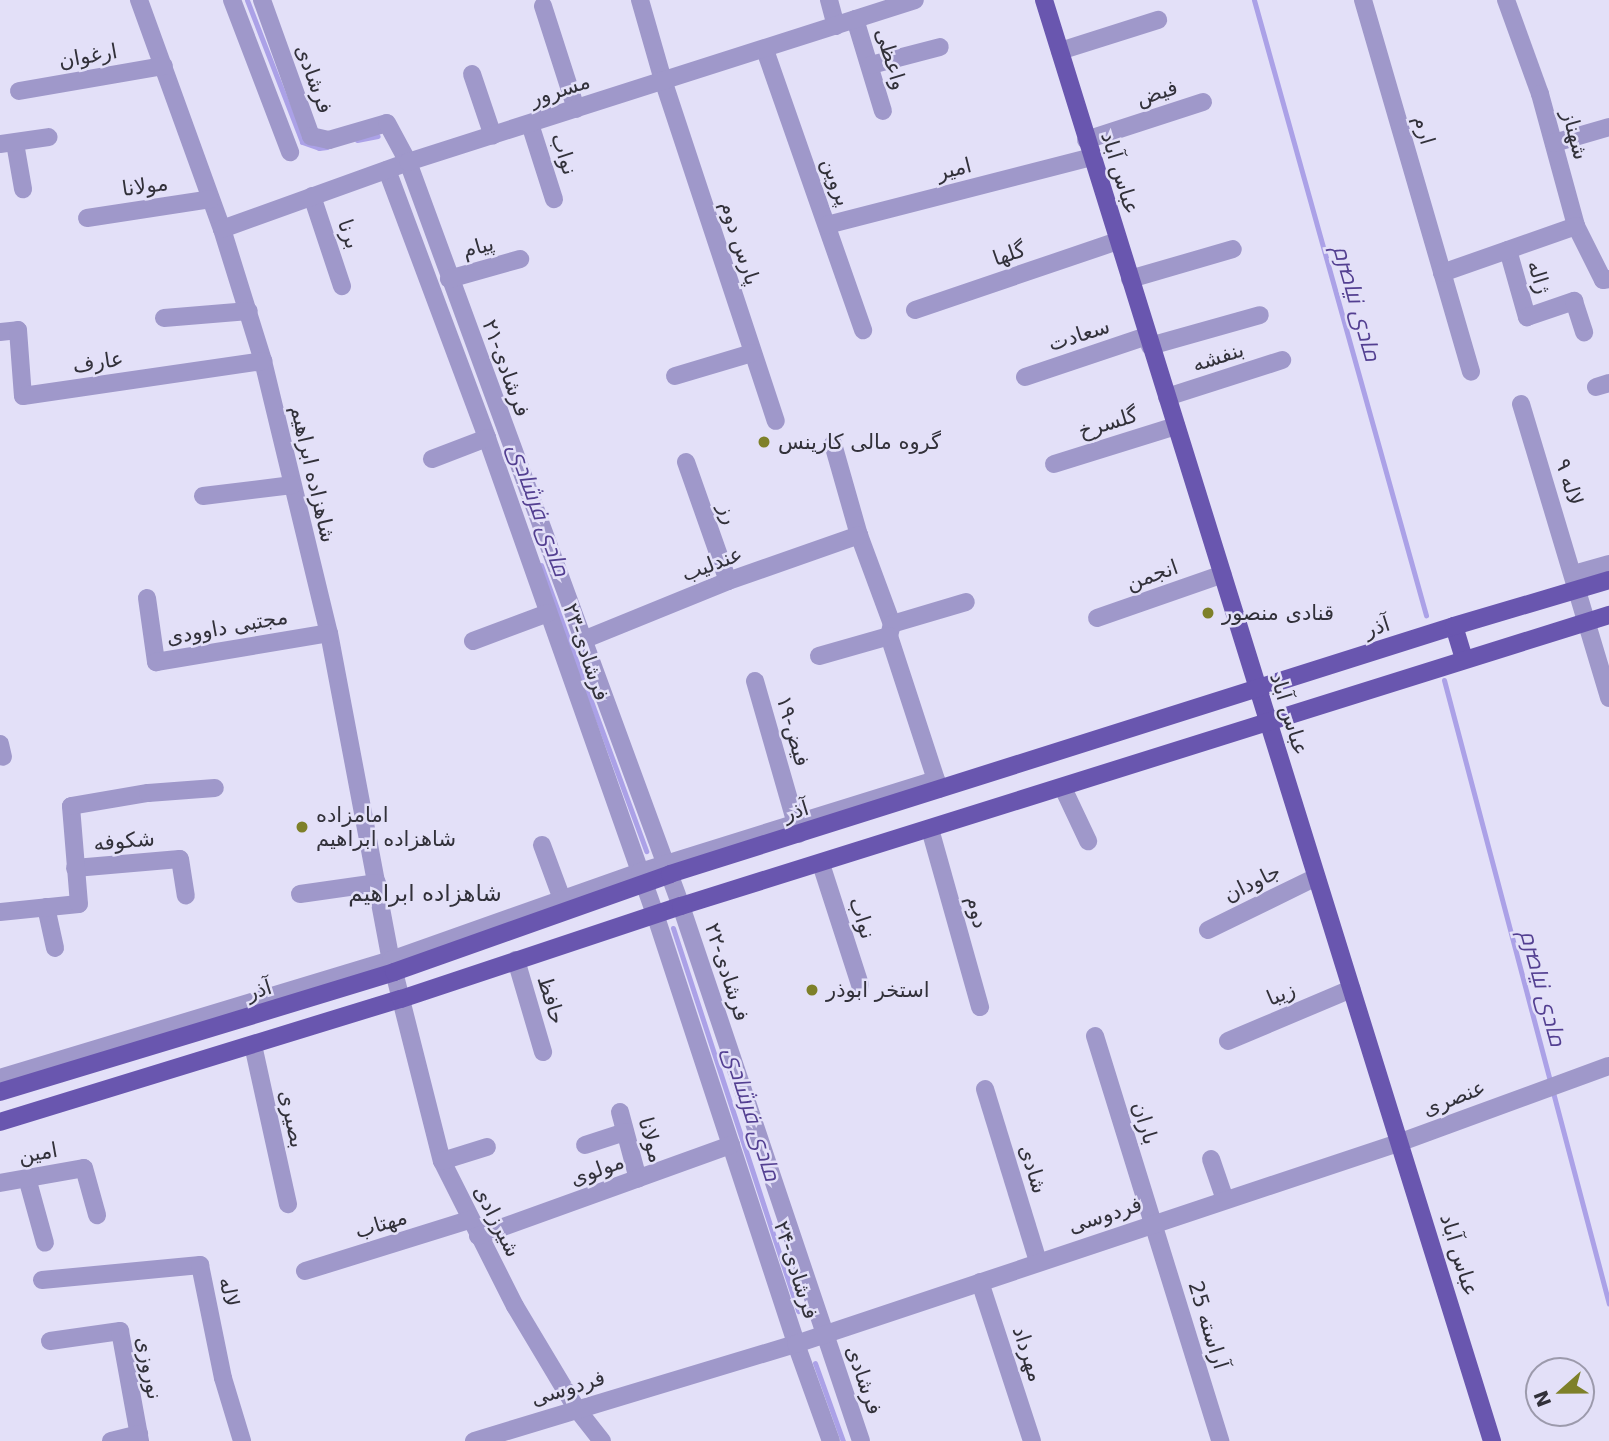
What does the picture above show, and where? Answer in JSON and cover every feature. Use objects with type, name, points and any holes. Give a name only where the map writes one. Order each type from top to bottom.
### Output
[{"type":"main road","name":"عباس آباد","points":[[1044,0],[1492,1441]]},
{"type":"main road","name":"آذر","points":[[0,1092],[139,1044],[392,966],[668,869],[937,785],[1258,690],[1454,626],[1576,582],[1609,580]]},
{"type":"main road","points":[[0,1122],[401,999],[681,905],[1063,788],[1609,615]]},
{"type":"main road","points":[[1454,626],[1464,660]]},
{"type":"street","name":"شاهزاده ابراهیم","points":[[139,0],[222,229],[263,361],[329,633],[392,966],[401,999]]},
{"type":"street","points":[[232,0],[290,152]]},
{"type":"street","name":"فرشادی","points":[[262,0],[311,136],[329,141],[387,123],[408,162]]},
{"type":"street","name":"پارس دوم","points":[[640,0],[663,80],[776,421]]},
{"type":"street","points":[[828,0],[836,26]]},
{"type":"street","name":"مسرور","points":[[222,229],[408,162],[915,0]]},
{"type":"street","name":"ارم","points":[[1363,0],[1471,372]]},
{"type":"street","name":"شهناز","points":[[1511,1],[1540,93],[1576,226],[1606,279]]},
{"type":"street","points":[[543,6],[576,109]]},
{"type":"street","name":"واعظی","points":[[855,19],[883,111]]},
{"type":"street","points":[[1060,51],[1158,20]]},
{"type":"street","points":[[871,65],[940,47]]},
{"type":"street","name":"پروین","points":[[765,50],[863,330]]},
{"type":"street","name":"ارغوان","points":[[19,91],[164,66]]},
{"type":"street","points":[[472,74],[493,136]]},
{"type":"street","name":"فیض","points":[[1089,148],[1203,102]]},
{"type":"street","name":"نواب","points":[[530,124],[554,199]]},
{"type":"street","points":[[1554,143],[1609,127]]},
{"type":"street","points":[[23,189],[8,143],[49,137]]},
{"type":"street","name":"امیر","points":[[827,225],[1089,148]]},
{"type":"street","name":"۲۱-فرشادی","points":[[408,162],[668,869]]},
{"type":"street","name":"۲۳-فرشادی","points":[[387,170],[487,438],[642,878]]},
{"type":"street","name":"برنا","points":[[312,196],[342,286]]},
{"type":"street","name":"مولانا","points":[[87,218],[211,199]]},
{"type":"street","points":[[1442,273],[1576,226]]},
{"type":"street","name":"گلها","points":[[915,310],[1118,241]]},
{"type":"street","points":[[1130,279],[1233,249]]},
{"type":"street","name":"ژاله","points":[[1508,250],[1527,317],[1574,301],[1584,332]]},
{"type":"street","name":"پیام","points":[[449,279],[520,259]]},
{"type":"street","points":[[164,318],[249,311]]},
{"type":"street","name":"سعادت","points":[[1026,377],[1149,341],[1260,315]]},
{"type":"street","name":"عارف","points":[[0,332],[18,330],[23,396],[263,361]]},
{"type":"street","points":[[675,376],[752,354]]},
{"type":"street","name":"بنفشه","points":[[1167,397],[1282,360]]},
{"type":"street","name":"۹ لاله","points":[[1521,404],[1609,698]]},
{"type":"street","name":"گلسرخ","points":[[1054,464],[1176,426]]},
{"type":"street","points":[[432,459],[487,438]]},
{"type":"street","points":[[833,443],[937,785]]},
{"type":"street","name":"رز","points":[[686,461],[728,581]]},
{"type":"street","points":[[203,496],[292,485]]},
{"type":"street","name":"عندلیب","points":[[583,640],[728,581],[859,535]]},
{"type":"street","name":"آذر","points":[[1576,582],[1609,564]]},
{"type":"street","name":"انجمن","points":[[1097,618],[1223,574]]},
{"type":"street","name":"مجتبی داوودی","points":[[147,598],[156,662],[329,633]]},
{"type":"street","points":[[819,656],[966,602]]},
{"type":"street","points":[[473,641],[548,613]]},
{"type":"street","name":"۱۹-فیض","points":[[755,681],[797,829]]},
{"type":"street","points":[[1,907],[79,904],[71,806],[148,793],[215,788]]},
{"type":"street","points":[[1063,788],[1088,841]]},
{"type":"street","name":"دوم","points":[[930,829],[980,1007]]},
{"type":"street","points":[[542,845],[562,899]]},
{"type":"street","name":"شکوفه","points":[[75,868],[180,859],[186,896]]},
{"type":"street","name":"نواب","points":[[821,863],[860,985]]},
{"type":"street","name":"۲۲-فرشادی","points":[[668,869],[824,1333]]},
{"type":"street","name":"جاودان","points":[[1208,930],[1316,877]]},
{"type":"street","name":"آذر","points":[[496,930],[562,899],[642,878]]},
{"type":"street","name":"۲۴-فرشادی","points":[[642,878],[796,1344],[831,1441]]},
{"type":"street","points":[[300,894],[377,883]]},
{"type":"street","points":[[46,907],[55,947]]},
{"type":"street","name":"حافظ","points":[[516,960],[543,1052]]},
{"type":"street","name":"زیبا","points":[[1228,1041],[1351,989]]},
{"type":"street","name":"شیرزادی","points":[[401,999],[442,1161],[469,1220],[515,1306],[576,1408],[602,1441]]},
{"type":"street","name":"باران","points":[[1095,1035],[1152,1223]]},
{"type":"street","name":"آذر","points":[[0,1078],[139,1044]]},
{"type":"street","name":"بصیری","points":[[253,1045],[288,1204]]},
{"type":"street","name":"عنصری","points":[[1401,1142],[1523,1095],[1609,1066]]},
{"type":"street","name":"شادی","points":[[985,1089],[1038,1261]]},
{"type":"street","name":"مولانا","points":[[620,1112],[638,1179]]},
{"type":"street","points":[[585,1145],[625,1132]]},
{"type":"street","name":"فردوسی","points":[[474,1441],[576,1408],[796,1344],[1401,1142]]},
{"type":"street","name":"مولوی","points":[[478,1237],[731,1145]]},
{"type":"street","points":[[442,1161],[487,1147]]},
{"type":"street","points":[[1211,1159],[1225,1200]]},
{"type":"street","name":"امین","points":[[0,1183],[84,1168],[97,1215]]},
{"type":"street","points":[[27,1178],[45,1243]]},
{"type":"street","name":"مهتاب","points":[[305,1271],[469,1220]]},
{"type":"street","name":"آراسته 25","points":[[1152,1223],[1220,1441]]},
{"type":"street","name":"لاله","points":[[42,1280],[200,1265],[223,1378],[242,1441]]},
{"type":"street","name":"مهرداد","points":[[980,1282],[1032,1441]]},
{"type":"street","name":"نوروزی","points":[[50,1341],[120,1331],[140,1438]]},
{"type":"street","name":"فرشادی","points":[[824,1333],[861,1441]]},
{"type":"street","points":[[111,1441],[140,1438]]},
{"type":"waterway","name":"مادی فرشادی","points":[[247,0],[302,142],[319,148],[327,147]]},
{"type":"waterway","name":"مادی نیاصرم","points":[[1254,0],[1426,615]]},
{"type":"waterway","name":"مادی فرشادی","points":[[357,140],[378,136]]},
{"type":"waterway","name":"مادی فرشادی","points":[[541,565],[646,851]]},
{"type":"waterway","name":"مادی نیاصرم","points":[[1444,680],[1609,1304]]},
{"type":"waterway","name":"مادی فرشادی","points":[[673,928],[798,1311]]},
{"type":"waterway","name":"مادی فرشادی","points":[[815,1363],[843,1441]]},
{"type":"place","name":"گروه مالی کارینس","points":[[764,442]]},
{"type":"place","name":"قنادی منصور","points":[[1208,613]]},
{"type":"place","name":"امامزاده شاهزاده ابراهیم","points":[[302,827]]},
{"type":"place","name":"استخر ابوذر","points":[[812,990]]},
{"type":"district","name":"شاهزاده ابراهیم","points":[[425,893]]}]
